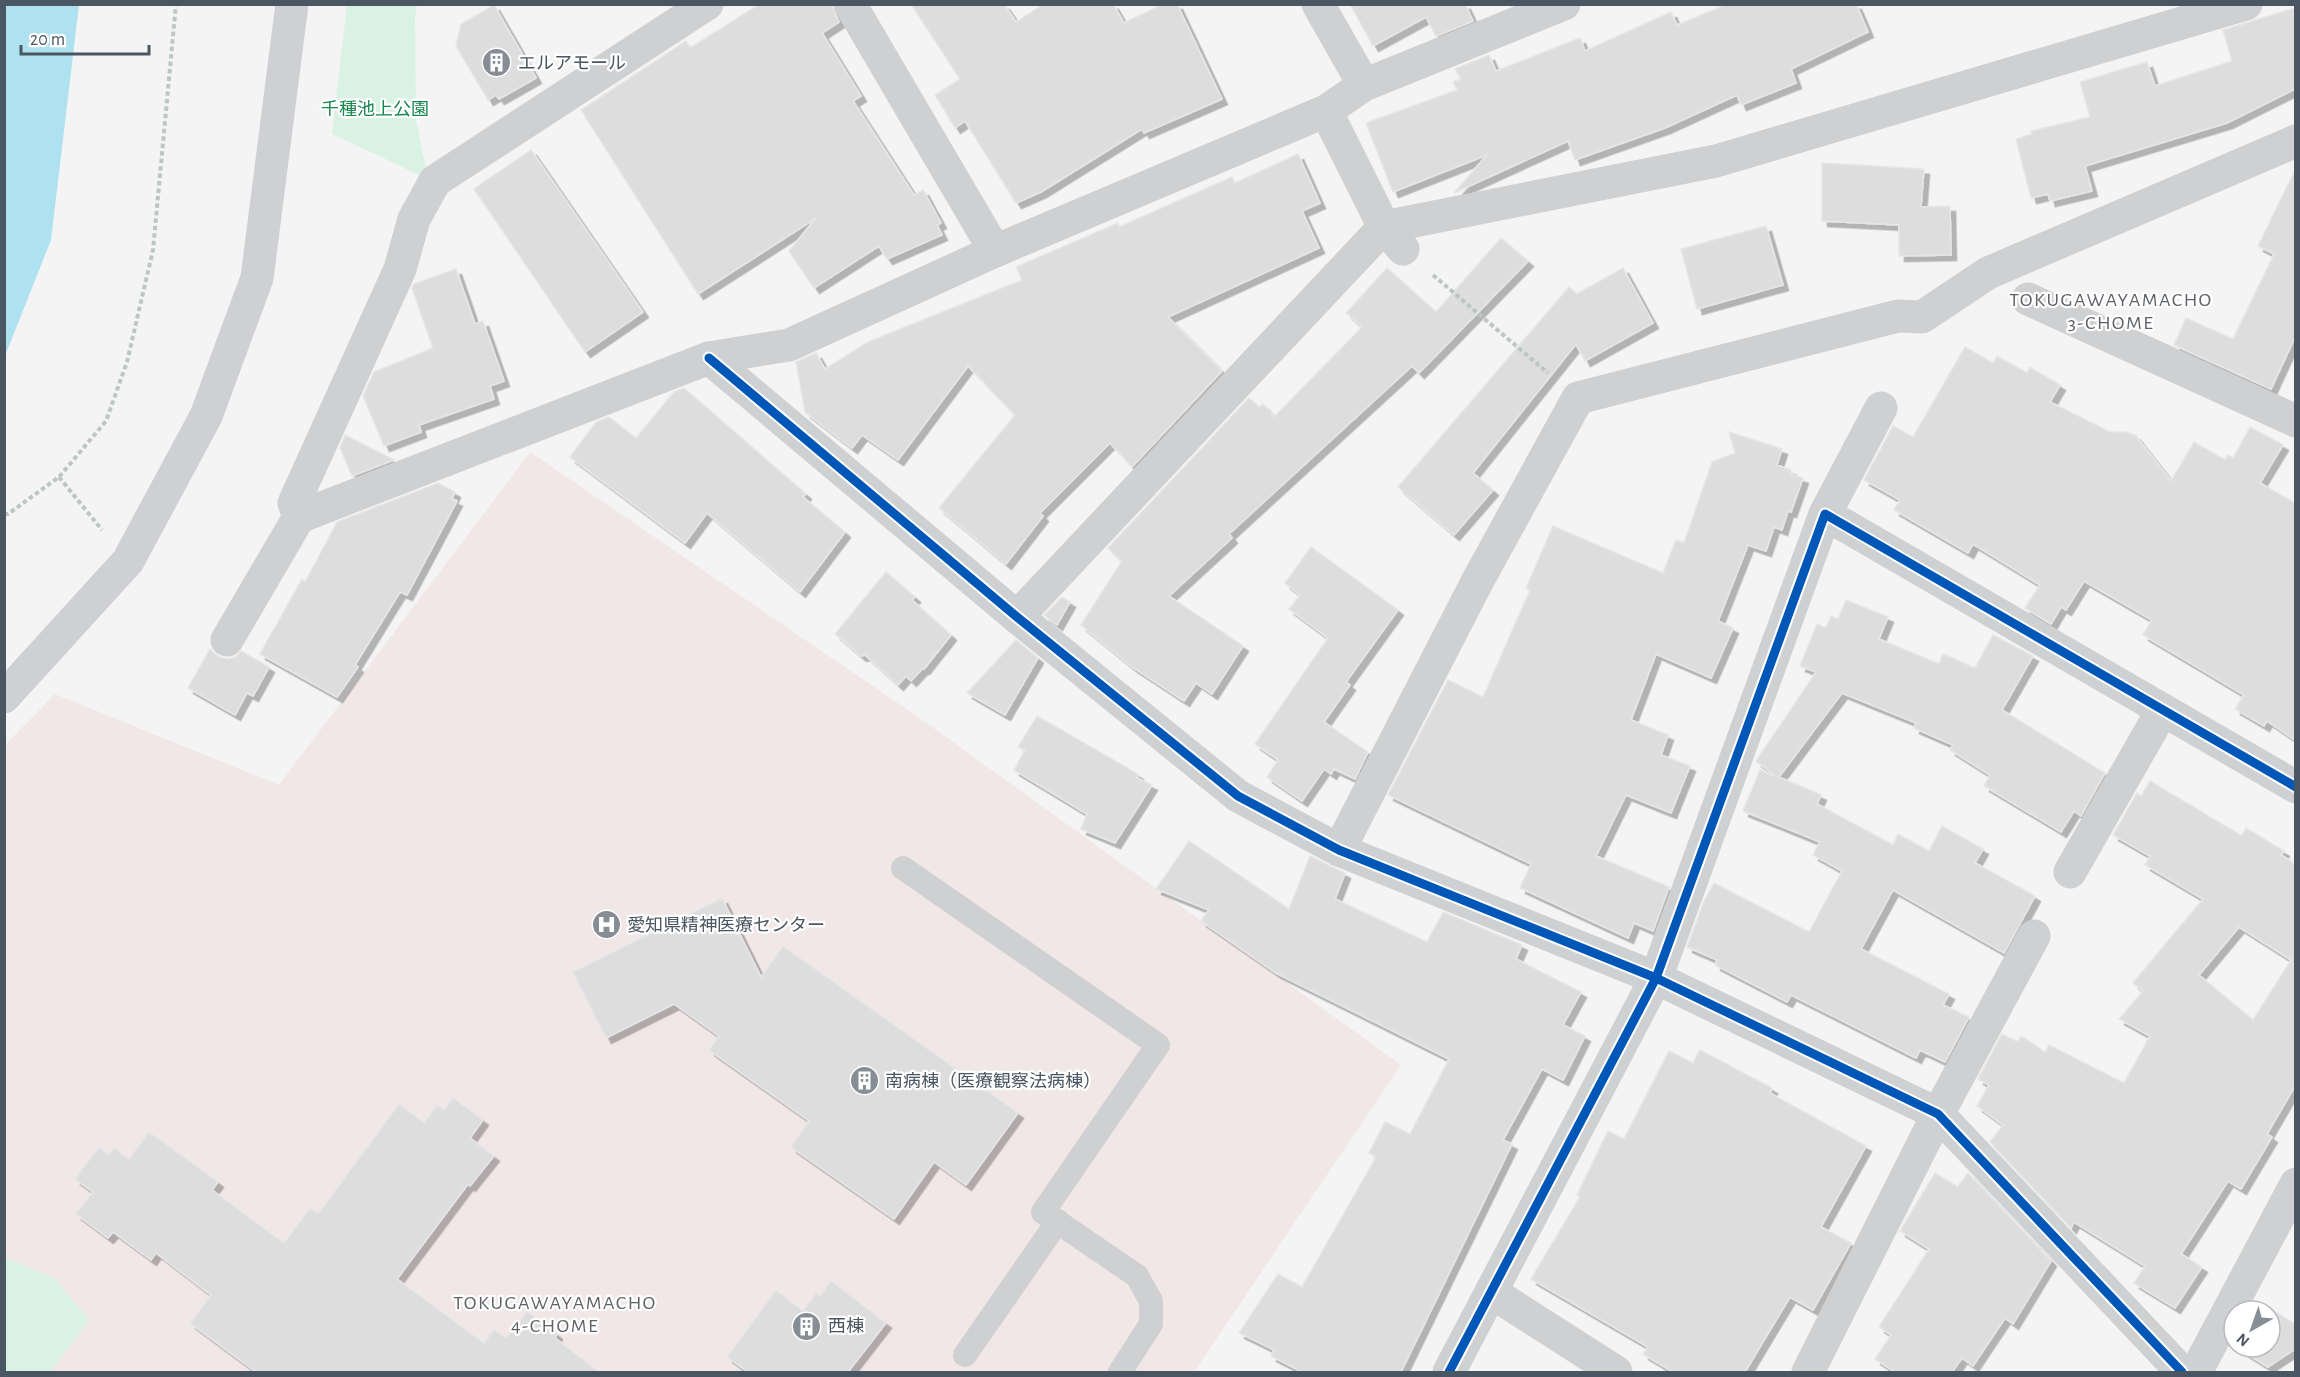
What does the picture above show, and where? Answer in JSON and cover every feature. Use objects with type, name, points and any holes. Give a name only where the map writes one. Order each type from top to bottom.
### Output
[{"type":"street","points":[[4,697],[128,561],[206,416],[257,278],[292,4]]},
{"type":"street","points":[[299,517],[294,503],[400,269],[414,219],[435,182],[707,4]]},
{"type":"street","points":[[850,4],[995,251]]},
{"type":"street","points":[[1318,4],[1364,85]]},
{"type":"street","points":[[227,640],[299,517],[710,358],[789,345],[995,251],[1326,111],[1364,85],[1564,4]]},
{"type":"street","points":[[1017,617],[1394,238],[1716,161],[2227,7]]},
{"type":"street","points":[[1326,111],[1394,238]]},
{"type":"street","points":[[1339,850],[1477,582],[1578,398],[1898,316],[1922,317],[1988,273],[2295,141]]},
{"type":"street","points":[[2028,299],[2295,421]]},
{"type":"street","points":[[710,358],[1017,617],[1238,796],[1339,850],[1656,978],[1938,1114],[2182,1372]]},
{"type":"street","points":[[1449,1372],[1656,978],[1826,514],[1881,408]]},
{"type":"street","points":[[1826,514],[2162,711],[2295,786]]},
{"type":"street","points":[[2070,872],[2162,711]]},
{"type":"street","points":[[1808,1372],[1938,1114],[2034,936]]},
{"type":"street","points":[[2196,1372],[2295,1184]]},
{"type":"street","points":[[1491,1292],[1616,1372]]},
{"type":"lane","points":[[903,868],[1158,1045],[1043,1212],[1137,1276],[1151,1301],[1151,1324],[1120,1372]]},
{"type":"lane","points":[[965,1355],[1058,1221]]},
{"type":"path","points":[[4,514],[8,514],[59,477],[106,421],[127,362],[153,250],[176,4]]},
{"type":"path","points":[[1394,238],[1578,398]]},
{"type":"path","points":[[59,477],[128,561]]},
{"type":"shaded area","name":"愛知県精神医療センター","points":[[530,452],[921,719],[1401,1065],[1194,1372],[5,1372],[5,745],[55,694],[279,785]]},
{"type":"green space","name":"千種池上公園","points":[[347,5],[417,5],[415,18],[416,120],[428,179],[332,134]]},
{"type":"green space","points":[[5,1258],[54,1278],[89,1320],[50,1372],[5,1372]]},
{"type":"water","points":[[5,4],[79,5],[51,240],[5,356]]},
{"type":"building","points":[[760,4],[831,4],[839,22],[822,33],[861,96],[853,101],[914,195],[923,190],[941,223],[937,225],[942,235],[887,259],[879,246],[814,288],[789,251],[816,218],[698,294],[581,110],[686,41],[690,48]]},
{"type":"building","points":[[911,4],[1004,4],[1016,22],[1044,4],[1113,4],[1124,23],[1163,4],[1177,4],[1222,99],[1144,133],[1142,129],[1041,192],[1016,203],[965,121],[955,128],[935,95],[960,79]]},
{"type":"building","points":[[1350,4],[1465,4],[1473,21],[1436,36],[1426,17],[1373,46]]},
{"type":"building","points":[[1728,4],[1856,4],[1868,32],[1791,69],[1796,83],[1741,105],[1737,95],[1665,128],[1575,160],[1568,141],[1454,193],[1487,155],[1393,192],[1366,123],[1457,90],[1453,82],[1461,79],[1455,69],[1489,55],[1496,71],[1580,38],[1585,51],[1671,12],[1677,25]]},
{"type":"building","name":"エルアモール","points":[[494,5],[536,78],[499,99],[496,95],[488,100],[456,46],[461,24]]},
{"type":"building","points":[[2295,8],[2295,89],[2227,123],[2085,166],[2092,191],[2050,201],[2048,194],[2031,198],[2016,139],[2032,134],[2031,131],[2090,117],[2080,82],[2147,62],[2155,86],[2232,61],[2223,30]]},
{"type":"building","points":[[531,150],[643,312],[585,352],[474,189]]},
{"type":"building","points":[[1298,154],[1320,203],[1302,211],[1319,248],[1168,317],[1222,371],[1132,467],[1110,443],[1040,513],[1043,516],[1006,564],[939,508],[1015,415],[968,366],[898,460],[862,435],[852,448],[805,412],[796,362],[816,353],[825,369],[868,342],[1022,280],[1016,267],[1118,223],[1119,227],[1232,177],[1235,183]]},
{"type":"building","points":[[1822,163],[1924,169],[1921,207],[1950,206],[1951,255],[1899,256],[1899,225],[1822,221]]},
{"type":"building","points":[[2295,170],[2295,337],[2271,389],[2174,345],[2186,318],[2233,339],[2274,254],[2258,246]]},
{"type":"building","points":[[1766,226],[1783,285],[1697,309],[1681,249]]},
{"type":"building","points":[[1501,238],[1528,261],[1419,373],[1412,366],[1229,534],[1232,538],[1169,596],[1243,646],[1212,694],[1196,683],[1184,701],[1132,667],[1081,625],[1122,561],[1108,548],[1249,398],[1259,407],[1263,404],[1274,417],[1362,327],[1346,313],[1387,268],[1436,312]]},
{"type":"building","points":[[1623,268],[1653,323],[1585,361],[1576,344],[1473,473],[1493,490],[1454,535],[1398,487],[1569,287],[1577,294]]},
{"type":"building","points":[[456,269],[475,324],[483,321],[504,381],[490,386],[494,399],[419,425],[421,432],[384,446],[363,396],[374,372],[433,348],[412,288],[414,284]]},
{"type":"building","points":[[1965,347],[1993,363],[1997,356],[2027,373],[2030,367],[2060,385],[2050,402],[2110,432],[2126,432],[2135,435],[2171,481],[2194,442],[2225,460],[2228,455],[2233,458],[2250,427],[2283,445],[2260,483],[2295,503],[2295,740],[2267,721],[2264,726],[2235,709],[2244,695],[2143,635],[2152,620],[2084,581],[2066,610],[2061,607],[2051,624],[2025,608],[2040,585],[1973,544],[1968,553],[1894,510],[1900,500],[1864,480],[1893,426],[1913,437]]},
{"type":"building","points":[[684,388],[806,494],[803,497],[845,532],[800,592],[707,513],[685,543],[570,457],[596,422],[609,417],[636,438],[674,392]]},
{"type":"building","points":[[1729,432],[1782,449],[1777,465],[1791,470],[1790,474],[1803,478],[1782,530],[1774,527],[1766,551],[1748,545],[1718,621],[1733,628],[1711,678],[1656,654],[1631,720],[1668,735],[1661,755],[1690,766],[1671,813],[1626,795],[1596,856],[1669,887],[1653,931],[1634,923],[1628,938],[1520,888],[1531,864],[1388,795],[1448,680],[1483,697],[1530,590],[1526,588],[1553,526],[1663,573],[1676,540],[1684,543],[1712,462],[1735,453]]},
{"type":"building","points":[[345,435],[394,460],[352,476],[340,448]]},
{"type":"building","points":[[438,483],[455,492],[452,499],[457,501],[407,595],[400,592],[355,665],[358,667],[337,697],[260,654],[302,579],[305,582],[337,522]]},
{"type":"building","points":[[1311,547],[1398,610],[1346,682],[1350,685],[1324,722],[1368,752],[1355,779],[1334,769],[1331,774],[1324,769],[1302,801],[1267,777],[1278,760],[1255,744],[1328,638],[1289,609],[1300,595],[1285,583]]},
{"type":"building","points":[[886,572],[915,597],[912,600],[951,635],[924,669],[911,681],[906,676],[898,685],[865,655],[861,656],[835,634]]},
{"type":"building","points":[[1062,597],[1070,602],[1057,625],[1044,615]]},
{"type":"building","points":[[1846,600],[1888,617],[1879,639],[1939,664],[1943,654],[1975,668],[1993,635],[2033,656],[2002,710],[2105,773],[2081,816],[2074,811],[2061,832],[1984,786],[1990,775],[1950,750],[1953,745],[1914,728],[1916,723],[1842,693],[1779,777],[1821,795],[1817,804],[1893,845],[1898,834],[1929,851],[1942,826],[1983,849],[1975,863],[2035,896],[2004,953],[1893,890],[1861,949],[1949,994],[1943,1005],[1969,1017],[1945,1062],[1920,1050],[1916,1058],[1791,995],[1787,1002],[1715,965],[1717,960],[1687,947],[1704,901],[1714,883],[1809,932],[1842,871],[1813,855],[1820,842],[1743,811],[1760,770],[1777,777],[1756,761],[1816,672],[1800,666],[1817,624],[1826,628],[1831,616],[1838,619]]},
{"type":"building","points":[[1016,640],[1038,658],[1005,715],[967,693]]},
{"type":"building","points":[[210,649],[217,656],[226,659],[236,657],[241,651],[269,667],[253,696],[247,693],[235,715],[188,688]]},
{"type":"building","points":[[1037,716],[1138,774],[1137,778],[1152,785],[1115,843],[1081,829],[1087,814],[1014,770],[1025,750],[1018,747]]},
{"type":"building","points":[[2150,781],[2242,836],[2246,828],[2284,851],[2281,855],[2295,864],[2295,1086],[2267,1134],[2272,1137],[2241,1189],[2228,1181],[2181,1254],[2202,1267],[2175,1308],[2134,1283],[2145,1266],[2074,1222],[2071,1228],[1990,1142],[2003,1125],[1977,1106],[1989,1085],[1978,1079],[2002,1034],[2018,1042],[2021,1036],[2045,1052],[2049,1045],[2124,1083],[2150,1036],[2119,1019],[2143,991],[2133,983],[2203,899],[2145,865],[2150,856],[2113,835],[2137,793],[2141,796]],"holes":[[[2239,927],[2291,960],[2253,1020],[2199,975]]]},
{"type":"building","points":[[1189,841],[1289,909],[1310,856],[1345,873],[1335,899],[1427,942],[1443,912],[1522,945],[1516,959],[1581,992],[1563,1025],[1585,1036],[1563,1080],[1542,1069],[1503,1140],[1512,1144],[1401,1372],[1302,1372],[1271,1356],[1274,1350],[1239,1333],[1278,1274],[1302,1287],[1376,1157],[1369,1153],[1385,1122],[1410,1134],[1449,1059],[1276,973],[1201,921],[1209,910],[1156,889]]},
{"type":"building","name":"南病棟（医療観察法病棟）","points":[[722,898],[761,977],[783,946],[1018,1113],[966,1185],[934,1162],[894,1219],[791,1147],[809,1121],[709,1050],[719,1036],[674,1004],[606,1038],[573,972]]},
{"type":"building","points":[[1700,1050],[1772,1088],[1770,1093],[1866,1146],[1821,1227],[1851,1243],[1813,1310],[1790,1297],[1745,1372],[1673,1372],[1643,1354],[1648,1347],[1531,1279],[1580,1197],[1577,1195],[1608,1131],[1624,1139],[1669,1051],[1693,1063]]},
{"type":"building","points":[[453,1098],[483,1120],[470,1138],[494,1156],[470,1186],[468,1184],[397,1279],[484,1343],[494,1330],[506,1338],[527,1311],[557,1334],[555,1338],[599,1372],[256,1372],[190,1323],[211,1295],[156,1253],[151,1260],[113,1232],[108,1238],[76,1214],[93,1192],[75,1179],[99,1147],[109,1155],[114,1148],[129,1159],[149,1132],[218,1182],[212,1190],[284,1243],[310,1208],[318,1214],[399,1104],[424,1123],[437,1105],[444,1110]]},
{"type":"building","points":[[1935,1173],[1958,1187],[1968,1173],[2051,1261],[2013,1324],[2005,1318],[1973,1366],[1962,1358],[1952,1372],[1895,1372],[1875,1359],[1891,1335],[1879,1327],[1929,1249],[1900,1231]]},
{"type":"building","name":"西棟","points":[[831,1281],[886,1323],[848,1372],[748,1372],[727,1357],[776,1290],[803,1311],[816,1293],[820,1296]]},
{"type":"building","points":[[2282,1316],[2295,1324],[2295,1349],[2282,1358]]},
{"type":"building","points":[[2255,1359],[2280,1359],[2268,1367]]},
{"type":"cycle path","points":[[709,358],[1017,617],[1238,796],[1339,850],[1656,978],[1449,1372]]},
{"type":"cycle path","points":[[2182,1372],[1938,1114],[1656,978],[1825,514],[2296,787]]},
{"type":"place","name":"エルアモール","points":[[497,63]]},
{"type":"place","name":"愛知県精神医療センター","points":[[606,925]]},
{"type":"place","name":"南病棟（医療観察法病棟）","points":[[864,1081]]},
{"type":"place","name":"西棟","points":[[807,1326]]},
{"type":"district","name":"TOKUGAWAYAMACHO 3-CHOME","points":[[2111,310]]},
{"type":"district","name":"TOKUGAWAYAMACHO 4-CHOME","points":[[555,1314]]}]
